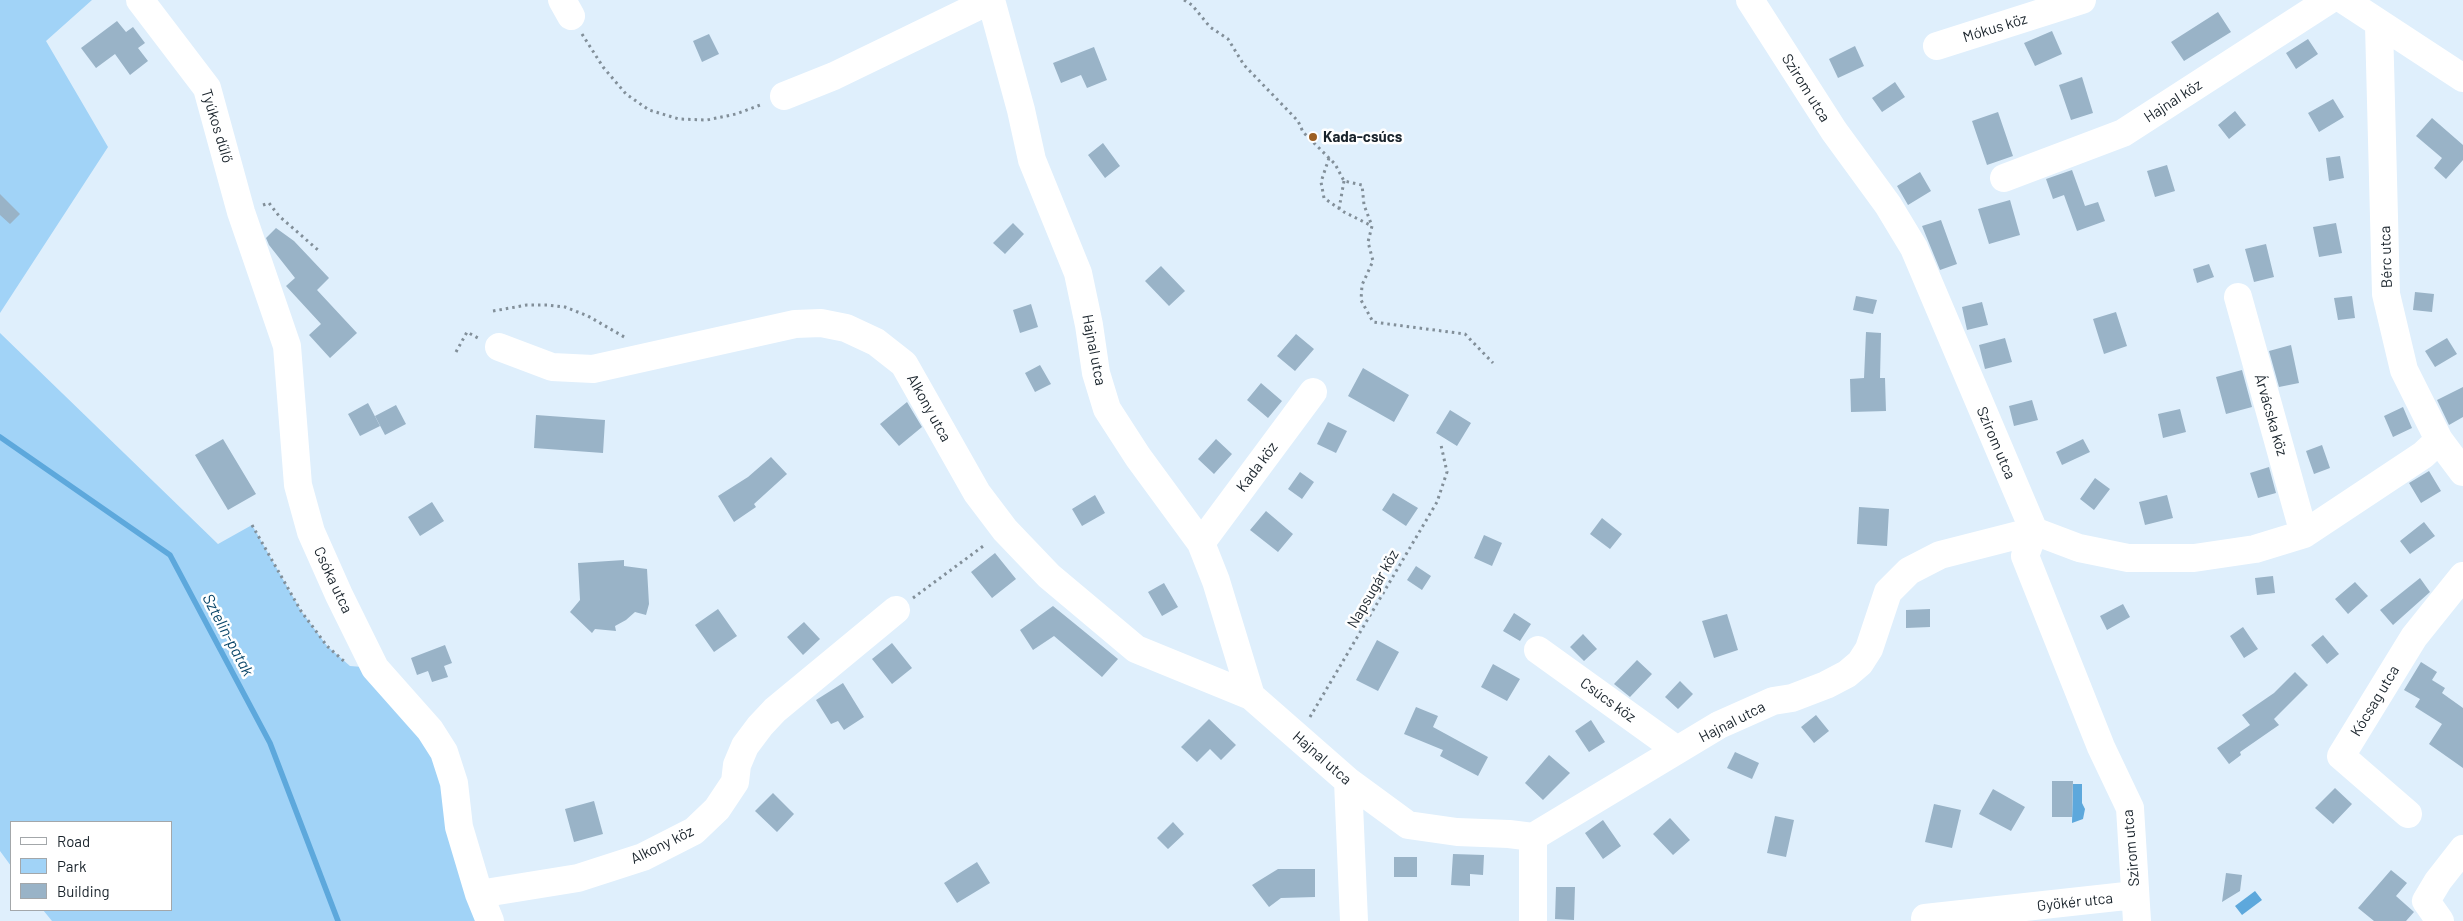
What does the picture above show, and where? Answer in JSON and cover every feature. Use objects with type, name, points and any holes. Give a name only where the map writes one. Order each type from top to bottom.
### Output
[{"type":"street","name":"Tyúkos dűlő","points":[[140,0],[207,88],[241,212]]},
{"type":"street","points":[[784,96],[834,76],[991,0]]},
{"type":"street","name":"Hajnal utca","points":[[991,0],[1021,110],[1032,160],[1078,273],[1089,325],[1096,373],[1107,409],[1138,457],[1201,543],[1216,581],[1251,696],[1348,781],[1408,825],[1457,832],[1509,834],[1533,838],[1719,725],[1751,710],[1826,685],[1847,674],[1860,663],[1869,649],[1888,592],[1908,571],[1940,555],[2034,531]]},
{"type":"street","name":"Szirom utca","points":[[1750,0],[1834,131],[1888,205],[1914,248],[2034,531],[2025,556],[2101,746],[2130,808],[2136,908]]},
{"type":"street","name":"Mókus köz","points":[[1937,46],[2082,0]]},
{"type":"street","name":"Hajnal köz","points":[[2004,178],[2123,133],[2329,0]]},
{"type":"street","points":[[2344,0],[2379,25],[2463,78]]},
{"type":"street","name":"Bérc utca","points":[[2379,25],[2386,294],[2404,370],[2438,440],[2463,472]]},
{"type":"street","name":"Csóka utca","points":[[241,212],[287,346],[298,484],[311,532],[338,595],[376,668],[430,730],[444,752],[454,783],[458,827],[479,894],[490,921]]},
{"type":"street","name":"Árvácska köz","points":[[2238,297],[2304,534]]},
{"type":"street","name":"Alkony utca","points":[[499,348],[552,367],[593,369],[795,324],[821,323],[846,328],[876,342],[904,364],[977,493],[1005,530],[1049,576],[1136,648],[1251,696]]},
{"type":"street","name":"Kada köz","points":[[1201,543],[1313,392]]},
{"type":"street","points":[[2034,531],[2079,548],[2128,558],[2194,558],[2255,549],[2304,534],[2423,455],[2438,440]]},
{"type":"street","name":"Kócsag utca","points":[[2408,814],[2341,756],[2414,637],[2463,576]]},
{"type":"street","name":"Alkony köz","points":[[479,894],[578,878],[643,857],[694,831],[717,809],[735,782],[737,765],[745,746],[760,726],[775,710],[896,610]]},
{"type":"street","name":"Csúcs köz","points":[[1538,650],[1677,750]]},
{"type":"street","points":[[1348,781],[1354,921]]},
{"type":"street","points":[[1533,838],[1533,921]]},
{"type":"street","points":[[2440,921],[2426,901],[2438,881],[2463,849]]},
{"type":"street","name":"Gyökér utca","points":[[1925,918],[2136,908]]},
{"type":"path","points":[[1184,0],[1192,5],[1210,26],[1228,39],[1244,65],[1298,121],[1303,132],[1330,158],[1344,181],[1339,209]]},
{"type":"path","points":[[567,8],[603,67],[626,94],[649,110],[679,119],[707,120],[736,114],[784,96]]},
{"type":"path","points":[[1330,158],[1322,182],[1324,198],[1339,209],[1372,226]]},
{"type":"path","points":[[1344,181],[1362,185],[1364,205],[1372,226],[1368,242],[1373,261],[1362,285],[1361,300],[1373,322],[1465,334],[1493,363]]},
{"type":"path","points":[[269,203],[279,216],[318,250]]},
{"type":"path","points":[[493,311],[527,305],[547,304],[565,307],[614,329],[653,357]]},
{"type":"path","points":[[456,352],[466,332],[499,348]]},
{"type":"path","name":"Napsugár köz","points":[[1298,737],[1437,502],[1447,472],[1441,445]]},
{"type":"path","points":[[252,525],[301,611],[327,646],[350,666],[376,668]]},
{"type":"path","points":[[896,610],[1005,530]]},
{"type":"green space","points":[[0,0],[92,0],[46,41],[108,147],[0,313]]},
{"type":"green space","points":[[0,333],[218,544],[252,525],[301,611],[327,646],[350,666],[375,668],[430,730],[490,921],[52,921],[44,911],[172,911],[172,821],[10,821],[10,865],[0,851]]},
{"type":"shaded area","points":[[2073,784],[2082,784],[2082,803],[2085,809],[2083,819],[2072,823]]},
{"type":"shaded area","points":[[2255,891],[2262,900],[2242,915],[2235,906]]},
{"type":"building","points":[[2218,12],[2231,32],[2184,61],[2171,42]]},
{"type":"building","points":[[117,21],[126,32],[133,27],[145,43],[138,48],[148,61],[130,75],[115,54],[96,68],[81,48]]},
{"type":"building","points":[[2052,31],[2062,54],[2035,66],[2024,43]]},
{"type":"building","points":[[709,34],[719,54],[702,62],[693,41]]},
{"type":"building","points":[[2308,39],[2318,54],[2296,69],[2286,53]]},
{"type":"building","points":[[1855,46],[1864,66],[1838,78],[1829,59]]},
{"type":"building","points":[[1094,47],[1107,80],[1087,88],[1081,75],[1061,83],[1053,63]]},
{"type":"building","points":[[2082,77],[2093,113],[2071,120],[2059,85]]},
{"type":"building","points":[[1895,82],[1905,97],[1882,112],[1872,98]]},
{"type":"building","points":[[2333,99],[2344,117],[2319,132],[2308,113]]},
{"type":"building","points":[[2235,111],[2246,125],[2229,139],[2218,125]]},
{"type":"building","points":[[1998,112],[2013,156],[1987,165],[1972,121]]},
{"type":"building","points":[[2432,118],[2463,145],[2463,160],[2446,179],[2434,168],[2442,158],[2416,136]]},
{"type":"building","points":[[1103,143],[1120,166],[1105,178],[1088,155]]},
{"type":"building","points":[[2340,156],[2344,178],[2329,181],[2326,158]]},
{"type":"building","points":[[2167,165],[2175,191],[2155,197],[2147,171]]},
{"type":"building","points":[[2072,170],[2085,206],[2098,202],[2105,221],[2077,231],[2064,195],[2053,199],[2046,179]]},
{"type":"building","points":[[1920,172],[1931,191],[1908,205],[1897,186]]},
{"type":"building","points":[[0,194],[20,214],[10,224],[0,215]]},
{"type":"building","points":[[2010,200],[2020,235],[1989,244],[1978,209]]},
{"type":"building","points":[[1941,220],[1957,264],[1940,270],[1922,226]]},
{"type":"building","points":[[1013,223],[1024,234],[1005,254],[993,243]]},
{"type":"building","points":[[2336,223],[2342,253],[2319,257],[2313,227]]},
{"type":"building","points":[[276,228],[294,241],[329,278],[317,290],[357,333],[330,358],[309,335],[321,324],[286,286],[295,278],[269,245],[266,238]]},
{"type":"building","points":[[2266,244],[2274,277],[2254,282],[2245,249]]},
{"type":"building","points":[[2209,264],[2214,277],[2197,283],[2193,269]]},
{"type":"building","points":[[1161,266],[1185,291],[1169,306],[1145,281]]},
{"type":"building","points":[[2415,292],[2434,294],[2432,312],[2413,310]]},
{"type":"building","points":[[1856,296],[1877,300],[1873,314],[1853,310]]},
{"type":"building","points":[[2352,296],[2355,318],[2338,320],[2334,298]]},
{"type":"building","points":[[1982,302],[1988,325],[1967,330],[1962,307]]},
{"type":"building","points":[[1031,304],[1038,327],[1020,333],[1013,310]]},
{"type":"building","points":[[2116,312],[2127,346],[2104,354],[2093,319]]},
{"type":"building","points":[[1866,332],[1881,333],[1880,378],[1885,378],[1886,411],[1851,412],[1850,379],[1864,378]]},
{"type":"building","points":[[1296,334],[1314,349],[1295,371],[1277,356]]},
{"type":"building","points":[[2005,338],[2012,362],[1985,369],[1979,345]]},
{"type":"building","points":[[2447,338],[2457,354],[2435,367],[2425,351]]},
{"type":"building","points":[[2291,345],[2299,383],[2279,387],[2269,351]]},
{"type":"building","points":[[1040,365],[1051,384],[1035,392],[1025,373]]},
{"type":"building","points":[[1363,368],[1409,395],[1394,422],[1348,396]]},
{"type":"building","points":[[2242,370],[2252,407],[2226,414],[2216,377]]},
{"type":"building","points":[[1261,383],[1282,401],[1268,418],[1247,400]]},
{"type":"building","points":[[2463,387],[2463,417],[2449,425],[2437,400]]},
{"type":"building","points":[[2032,400],[2038,420],[2014,426],[2009,406]]},
{"type":"building","points":[[907,402],[922,427],[899,446],[880,424]]},
{"type":"building","points":[[368,403],[380,426],[360,436],[348,414]]},
{"type":"building","points":[[396,405],[406,424],[385,435],[375,416]]},
{"type":"building","points":[[2403,407],[2412,428],[2393,437],[2384,416]]},
{"type":"building","points":[[2180,409],[2186,432],[2163,438],[2158,414]]},
{"type":"building","points":[[1450,410],[1471,423],[1457,446],[1436,433]]},
{"type":"building","points":[[536,415],[605,420],[603,453],[534,448]]},
{"type":"building","points":[[1328,422],[1347,431],[1336,453],[1317,444]]},
{"type":"building","points":[[223,439],[256,494],[228,510],[195,455]]},
{"type":"building","points":[[1216,439],[1232,454],[1214,474],[1198,459]]},
{"type":"building","points":[[2083,439],[2090,452],[2062,465],[2056,452]]},
{"type":"building","points":[[2322,445],[2330,468],[2314,474],[2306,451]]},
{"type":"building","points":[[771,457],[787,474],[754,504],[756,507],[734,522],[718,496],[748,477]]},
{"type":"building","points":[[2269,467],[2276,493],[2258,498],[2250,473]]},
{"type":"building","points":[[2429,471],[2441,491],[2421,503],[2409,483]]},
{"type":"building","points":[[1300,472],[1314,482],[1302,499],[1288,489]]},
{"type":"building","points":[[2095,478],[2110,489],[2094,510],[2080,499]]},
{"type":"building","points":[[1393,493],[1418,508],[1406,526],[1382,510]]},
{"type":"building","points":[[1095,495],[1105,513],[1082,526],[1072,509]]},
{"type":"building","points":[[2167,495],[2173,518],[2145,525],[2139,502]]},
{"type":"building","points":[[432,502],[444,521],[420,536],[408,517]]},
{"type":"building","points":[[1859,507],[1889,509],[1887,546],[1857,544]]},
{"type":"building","points":[[1266,511],[1293,534],[1278,552],[1250,530]]},
{"type":"building","points":[[1602,518],[1622,534],[1610,549],[1590,534]]},
{"type":"building","points":[[2424,522],[2435,536],[2410,554],[2400,541]]},
{"type":"building","points":[[1484,535],[1502,543],[1492,566],[1474,558]]},
{"type":"building","points":[[995,553],[1016,579],[992,598],[971,572]]},
{"type":"building","points":[[624,560],[624,566],[647,569],[649,604],[646,615],[635,612],[615,626],[616,631],[595,629],[592,633],[570,612],[580,600],[578,563]]},
{"type":"building","points":[[1416,566],[1431,576],[1422,590],[1407,580]]},
{"type":"building","points":[[2273,576],[2275,593],[2257,595],[2255,578]]},
{"type":"building","points":[[2420,578],[2430,592],[2393,625],[2380,610]]},
{"type":"building","points":[[2355,582],[2368,596],[2348,614],[2335,599]]},
{"type":"building","points":[[1164,583],[1178,607],[1162,616],[1148,592]]},
{"type":"building","points":[[2123,604],[2130,617],[2107,630],[2100,616]]},
{"type":"building","points":[[1053,606],[1118,659],[1102,677],[1054,636],[1033,650],[1020,630]]},
{"type":"building","points":[[718,609],[737,636],[714,652],[695,625]]},
{"type":"building","points":[[1930,609],[1930,627],[1906,628],[1906,610]]},
{"type":"building","points":[[1514,613],[1531,624],[1520,641],[1503,631]]},
{"type":"building","points":[[1727,614],[1738,650],[1714,658],[1702,621]]},
{"type":"building","points":[[804,622],[820,639],[803,655],[787,637]]},
{"type":"building","points":[[2243,627],[2258,649],[2244,658],[2230,636]]},
{"type":"building","points":[[1583,634],[1597,649],[1584,661],[1570,647]]},
{"type":"building","points":[[2323,635],[2339,654],[2327,664],[2311,645]]},
{"type":"building","points":[[1377,640],[1399,652],[1378,691],[1356,680]]},
{"type":"building","points":[[892,643],[912,668],[892,684],[872,659]]},
{"type":"building","points":[[445,645],[452,663],[444,666],[448,677],[432,682],[428,671],[417,675],[411,658]]},
{"type":"building","points":[[1637,660],[1652,674],[1630,697],[1614,684]]},
{"type":"building","points":[[2421,662],[2437,672],[2432,680],[2445,688],[2442,693],[2463,708],[2463,768],[2429,744],[2442,724],[2415,707],[2420,699],[2404,690]]},
{"type":"building","points":[[1493,664],[1520,679],[1507,701],[1481,687]]},
{"type":"building","points":[[2295,672],[2308,685],[2274,719],[2279,725],[2240,752],[2241,755],[2229,764],[2217,748],[2250,725],[2242,715],[2274,693]]},
{"type":"building","points":[[1680,681],[1693,694],[1678,709],[1665,697]]},
{"type":"building","points":[[843,683],[864,717],[844,730],[838,721],[831,724],[816,700]]},
{"type":"building","points":[[1416,707],[1438,716],[1433,727],[1488,757],[1478,776],[1440,756],[1443,750],[1404,734]]},
{"type":"building","points":[[1816,715],[1829,731],[1814,743],[1801,727]]},
{"type":"building","points":[[1209,719],[1236,745],[1221,760],[1210,749],[1197,762],[1181,747]]},
{"type":"building","points":[[1591,720],[1605,742],[1589,752],[1575,731]]},
{"type":"building","points":[[1735,752],[1759,763],[1752,779],[1727,768]]},
{"type":"building","points":[[1549,755],[1570,773],[1543,800],[1525,783]]},
{"type":"building","points":[[2052,781],[2073,781],[2072,817],[2052,817]]},
{"type":"building","points":[[2335,788],[2352,804],[2333,824],[2315,808]]},
{"type":"building","points":[[1993,789],[2025,807],[2011,831],[1979,814]]},
{"type":"building","points":[[773,793],[794,814],[777,832],[755,811]]},
{"type":"building","points":[[594,801],[603,834],[574,842],[565,809]]},
{"type":"building","points":[[1934,804],[1961,810],[1952,848],[1925,842]]},
{"type":"building","points":[[1775,816],[1794,820],[1786,857],[1767,853]]},
{"type":"building","points":[[1670,818],[1690,840],[1673,855],[1653,834]]},
{"type":"building","points":[[1603,820],[1621,846],[1603,859],[1585,833]]},
{"type":"building","points":[[1173,822],[1184,834],[1168,849],[1157,838]]},
{"type":"building","points":[[1453,854],[1484,855],[1483,875],[1470,874],[1470,886],[1451,885]]},
{"type":"building","points":[[1394,857],[1417,857],[1417,877],[1394,877]]},
{"type":"building","points":[[977,862],[990,883],[957,903],[944,883]]},
{"type":"building","points":[[1278,869],[1315,869],[1315,897],[1281,898],[1269,907],[1252,885]]},
{"type":"building","points":[[2391,870],[2407,883],[2396,896],[2414,912],[2406,921],[2374,921],[2358,908]]},
{"type":"building","points":[[2226,873],[2242,875],[2240,891],[2222,902]]},
{"type":"building","points":[[1556,887],[1575,887],[1574,920],[1555,919]]},
{"type":"waterway","name":"Sztelin-patak","points":[[0,437],[170,555],[270,743],[338,921]]},
{"type":"place","name":"Kada-csúcs","points":[[1313,137]]}]
